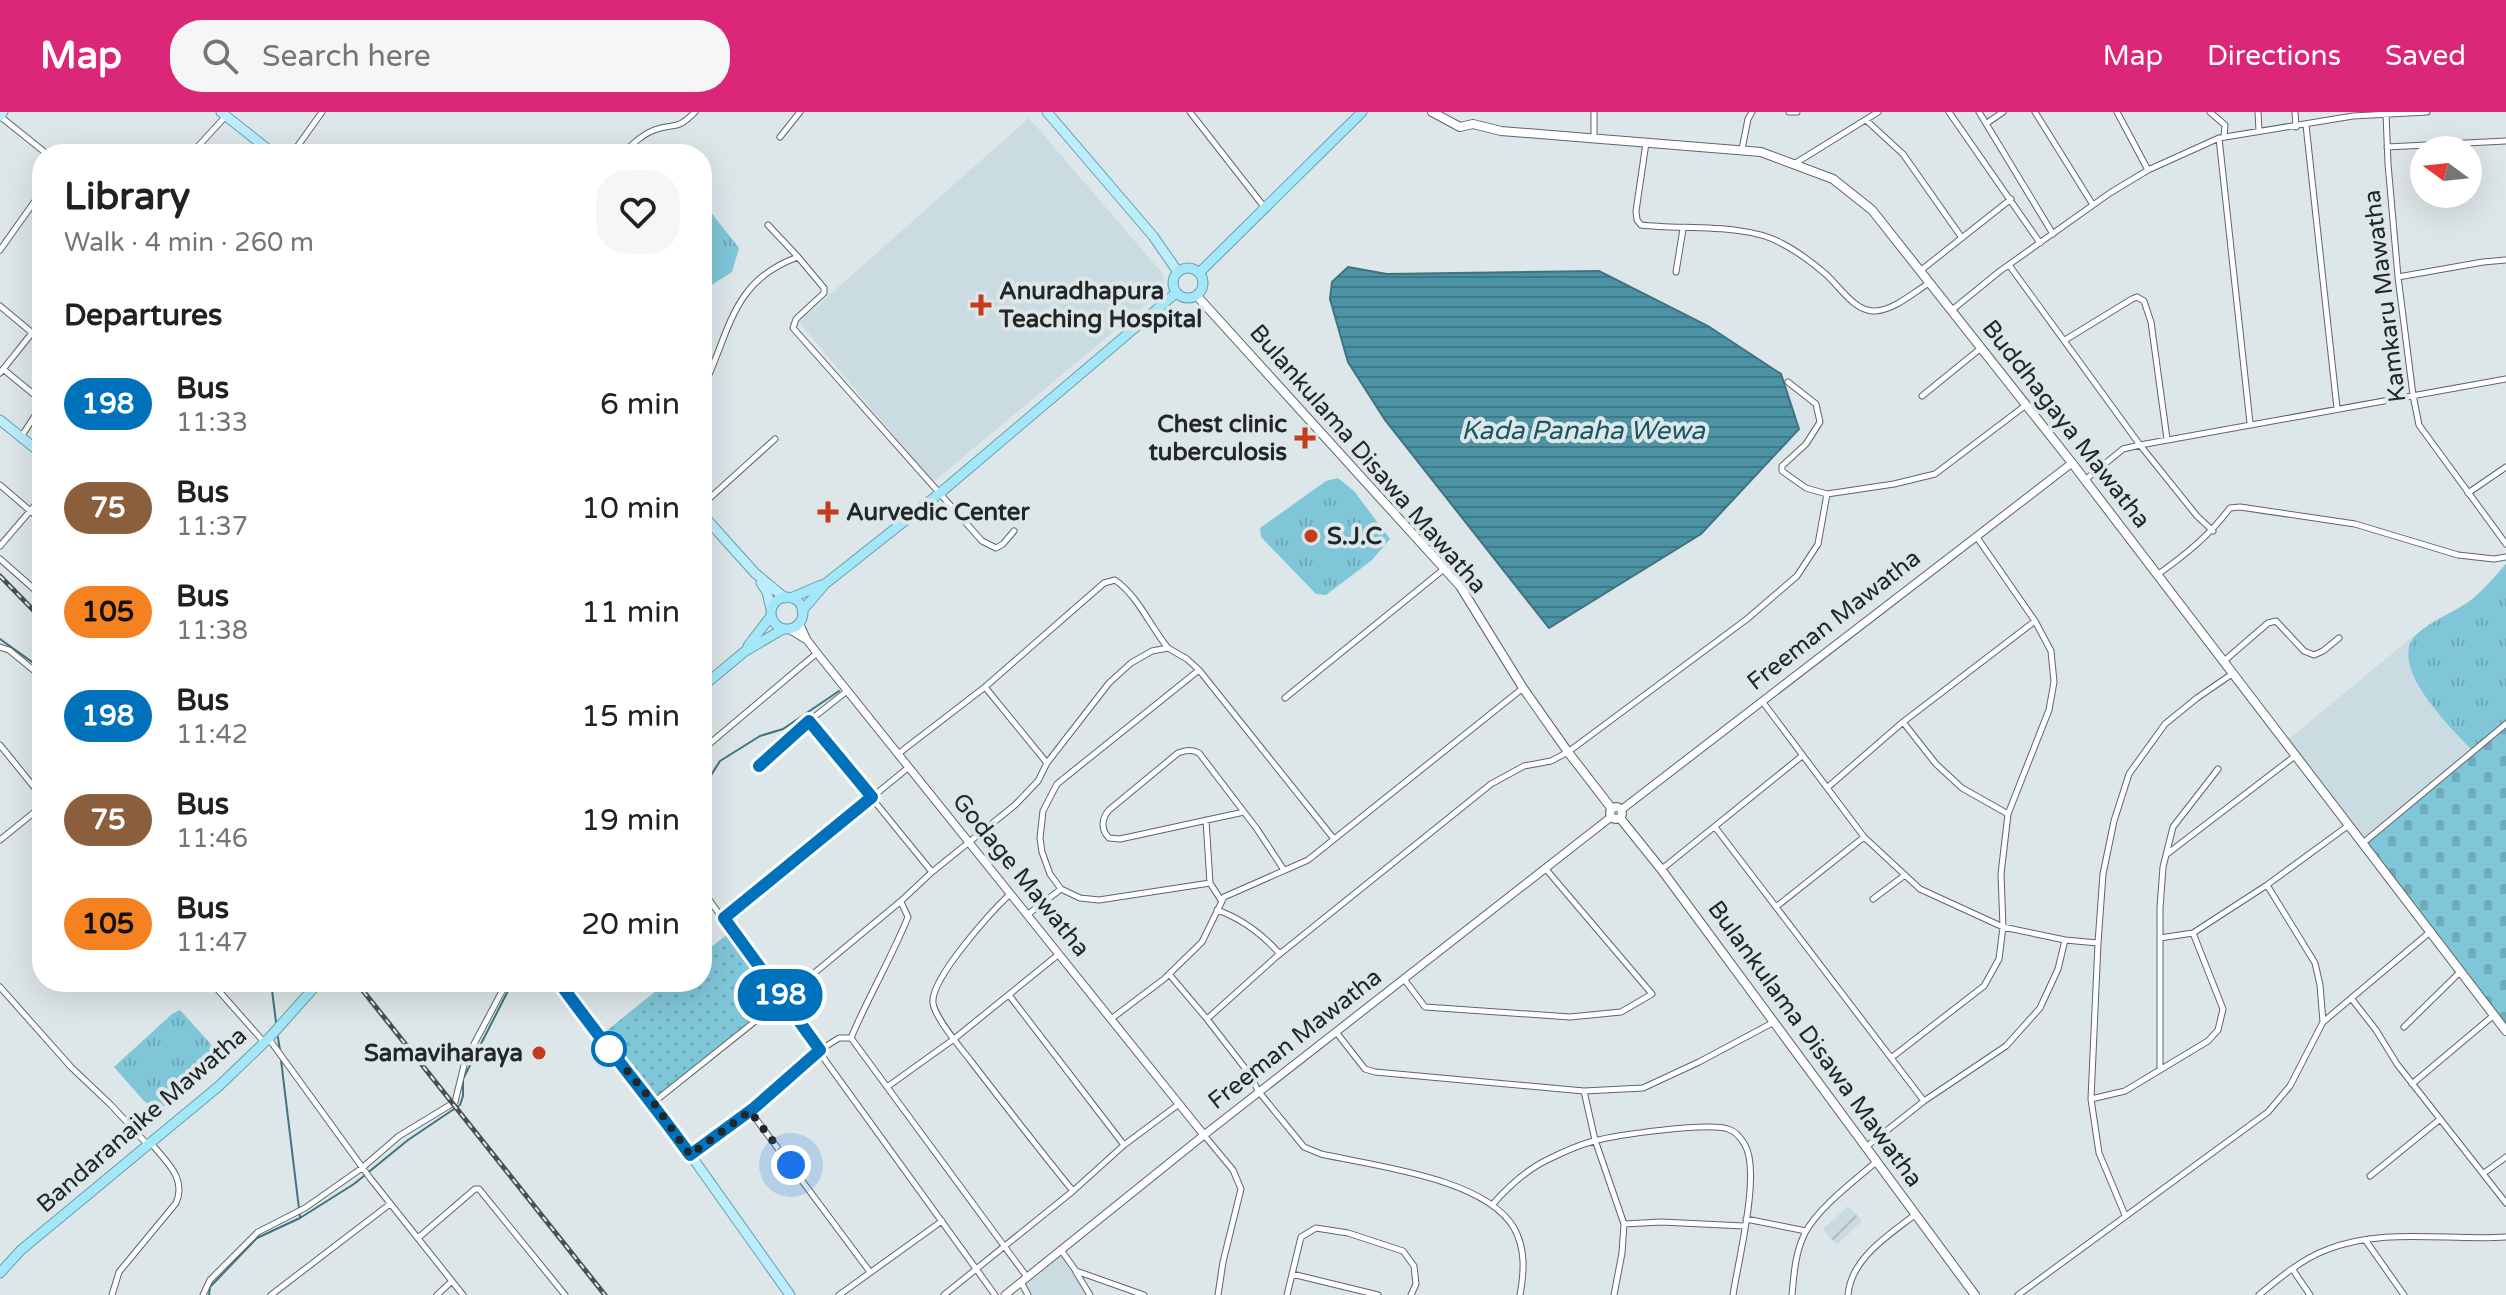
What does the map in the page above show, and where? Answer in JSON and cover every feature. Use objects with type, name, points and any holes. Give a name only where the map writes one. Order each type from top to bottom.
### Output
[{"type":"highway","points":[[1199,273],[1360,113]]},
{"type":"highway","points":[[1190,268],[1199,273],[1203,282],[1197,296],[1187,298],[1176,293],[1174,278],[1178,272],[1190,268]]},
{"type":"highway","points":[[712,679],[744,652],[799,623],[802,611],[825,584],[940,493],[1176,293]]},
{"type":"highway","points":[[744,652],[776,601],[825,584]]},
{"type":"highway","points":[[788,598],[799,603],[802,611]]},
{"type":"highway","points":[[771,612],[774,623],[786,629]]},
{"type":"highway","name":"Bandaranaike Mawatha","points":[[0,1273],[21,1250],[211,1093],[310,992]]},
{"type":"highway","name":"Bandaranaike Mawatha","points":[[0,1260],[21,1250]]},
{"type":"main road","points":[[1047,112],[1153,236],[1178,272]]},
{"type":"main road","name":"Buddhagaya Mawatha","points":[[1432,112],[1460,127],[1473,124],[1501,131],[1761,152],[1833,179],[1872,210],[2072,463],[2506,1031]]},
{"type":"main road","points":[[223,114],[261,144]]},
{"type":"main road","name":"Bulankulama Disawa Mawatha","points":[[1197,296],[1460,586],[1523,688],[1568,752],[1661,869],[1975,1295]]},
{"type":"main road","points":[[0,420],[32,446]]},
{"type":"main road","points":[[712,525],[755,573],[767,592],[771,612]]},
{"type":"main road","points":[[755,573],[788,598]]},
{"type":"main road","points":[[566,992],[653,1102],[790,1295]]},
{"type":"street","points":[[299,144],[322,112]]},
{"type":"street","points":[[634,144],[656,129],[682,125],[695,112]]},
{"type":"street","points":[[780,137],[800,112]]},
{"type":"street","points":[[1190,112],[1265,208]]},
{"type":"street","points":[[1594,112],[1594,139]]},
{"type":"street","points":[[1741,150],[1752,112]]},
{"type":"street","points":[[1789,112],[1797,112]]},
{"type":"street","points":[[1794,164],[1878,112]]},
{"type":"street","points":[[1949,112],[2040,243]]},
{"type":"street","points":[[1979,112],[2053,234]]},
{"type":"street","points":[[1987,123],[2003,112]]},
{"type":"street","points":[[2035,112],[2093,205]]},
{"type":"street","points":[[2117,112],[2148,170]]},
{"type":"street","points":[[2210,112],[2225,125],[2222,138],[2250,423]]},
{"type":"street","points":[[2258,112],[2259,131]]},
{"type":"street","points":[[2295,112],[2296,127]]},
{"type":"street","points":[[2324,112],[2324,122]]},
{"type":"street","points":[[1952,311],[2009,265],[2093,205],[2148,170],[2222,138],[2324,122],[2353,114],[2427,112]]},
{"type":"street","points":[[199,144],[223,114]]},
{"type":"street","name":"Kamkaru Mawatha","points":[[2386,114],[2398,277],[2419,425],[2506,544]]},
{"type":"street","points":[[1,115],[35,144]]},
{"type":"street","points":[[1866,120],[1903,154],[1962,238]]},
{"type":"street","points":[[2306,125],[2337,408]]},
{"type":"street","points":[[2387,147],[2506,141]]},
{"type":"street","points":[[1646,143],[1636,211],[1641,225],[1746,231],[1780,242],[1823,271],[1859,307],[1873,311],[1892,306],[1929,283]]},
{"type":"street","points":[[1920,271],[2011,199]]},
{"type":"street","points":[[0,250],[32,205]]},
{"type":"street","points":[[768,225],[824,288],[824,293],[796,319],[793,328],[982,541],[996,548],[1014,531]]},
{"type":"street","points":[[1676,272],[1683,229]]},
{"type":"street","points":[[712,363],[740,300],[751,286],[768,271],[798,257]]},
{"type":"street","points":[[2398,277],[2506,260]]},
{"type":"street","points":[[2009,265],[2140,445],[2197,516],[2213,531]]},
{"type":"street","points":[[2065,340],[2132,299],[2137,297],[2144,301],[2151,322],[2167,439]]},
{"type":"street","points":[[0,306],[32,332],[2,371],[32,395]]},
{"type":"street","points":[[1922,396],[1981,348]]},
{"type":"street","points":[[2085,480],[2123,449],[2250,423],[2506,379]]},
{"type":"street","points":[[1788,382],[1816,404],[1820,422],[1806,444],[1782,466],[1782,471],[1806,488],[1827,494],[1935,474],[2026,405]]},
{"type":"street","points":[[21,437],[32,419]]},
{"type":"street","points":[[712,496],[775,439]]},
{"type":"street","name":"Freeman Mawatha","points":[[1005,1295],[1545,868],[2072,463]]},
{"type":"street","points":[[2468,493],[2506,467]]},
{"type":"street","points":[[0,485],[31,510],[0,546]]},
{"type":"street","points":[[1207,1019],[1280,954],[1491,784],[1524,766],[1551,761],[1568,752],[1747,619],[1797,576],[1818,544],[1827,494]]},
{"type":"street","points":[[2157,575],[2213,531],[2230,508],[2240,507],[2355,524],[2458,555],[2494,559],[2506,557]]},
{"type":"street","points":[[1891,1058],[1984,986],[1999,959],[2003,927],[2001,874],[2008,814],[2049,710],[2054,682],[2051,651],[2035,621],[1976,536]]},
{"type":"street","points":[[0,559],[32,587]]},
{"type":"street","points":[[1285,698],[1444,569]]},
{"type":"street","points":[[898,754],[985,687],[1104,583],[1115,580],[1127,588],[1168,648],[1199,670],[1334,839]]},
{"type":"street","points":[[1828,787],[1903,722],[2035,621]]},
{"type":"street","points":[[2223,662],[2268,623],[2276,621],[2304,651],[2314,655],[2339,638]]},
{"type":"street","name":"Godage Mawatha","points":[[799,623],[807,640],[847,691],[1204,1135]]},
{"type":"street","name":"Godage Mawatha","points":[[786,629],[807,640]]},
{"type":"street","points":[[0,647],[9,650],[32,669]]},
{"type":"street","points":[[653,1102],[783,999],[1015,805],[1038,781],[1047,763],[1109,683],[1131,663],[1152,651],[1168,648]]},
{"type":"street","points":[[712,742],[817,653]]},
{"type":"street","points":[[1199,670],[1069,772],[1053,791],[1043,811],[1040,838],[1050,874],[1061,889],[1080,898],[1099,900],[1210,883]]},
{"type":"street","points":[[2125,1215],[2099,1153],[2091,1099],[2103,874],[2114,821],[2129,774],[2165,724],[2232,674]]},
{"type":"street","points":[[985,687],[1047,763]]},
{"type":"street","points":[[1111,1019],[1169,974],[1202,942],[1221,900],[1227,894],[1308,860],[1523,688]]},
{"type":"street","points":[[759,766],[847,691]]},
{"type":"street","points":[[1762,701],[1864,837],[1920,889],[2003,927],[2065,940],[2098,943]]},
{"type":"street","points":[[809,721],[932,872]]},
{"type":"street","points":[[1903,722],[1936,764],[1962,788],[2008,814]]},
{"type":"street","points":[[2363,843],[2506,724]]},
{"type":"street","points":[[0,745],[32,785]]},
{"type":"street","points":[[1244,812],[1115,840],[1106,835],[1103,826],[1104,816],[1109,810],[1178,753],[1187,750],[1199,753],[1244,812],[1284,870]]},
{"type":"street","points":[[1661,869],[1802,756]]},
{"type":"street","points":[[2166,855],[2296,756]]},
{"type":"street","points":[[724,918],[909,767]]},
{"type":"street","points":[[2160,1070],[2160,889],[2166,855],[2173,827],[2218,769]]},
{"type":"street","points":[[0,840],[32,814]]},
{"type":"street","points":[[1206,820],[1210,883],[1221,900]]},
{"type":"street","points":[[2160,938],[2193,933],[2267,885],[2349,825]]},
{"type":"street","points":[[1715,827],[1924,1101]]},
{"type":"street","points":[[1776,907],[1864,837]]},
{"type":"street","points":[[1404,979],[1425,1007],[1570,1017],[1621,1012],[1652,994],[1545,868]]},
{"type":"street","points":[[1873,899],[1905,875]]},
{"type":"street","points":[[2267,885],[2315,963],[2323,1022]]},
{"type":"street","points":[[1027,915],[1061,889]]},
{"type":"street","points":[[1010,894],[967,942],[942,979],[933,1006],[954,1039],[1073,1191]]},
{"type":"street","points":[[851,1038],[908,917],[901,901]]},
{"type":"street","points":[[712,903],[995,1295]]},
{"type":"street","points":[[1217,910],[1234,916],[1264,936],[1280,954]]},
{"type":"street","points":[[2018,1295],[2268,1112],[2290,1086],[2323,1022],[2430,932]]},
{"type":"street","points":[[2091,1099],[2125,1091],[2208,1041],[2218,1030],[2223,1009],[2193,933]]},
{"type":"street","points":[[1866,1147],[1924,1101],[2006,1046],[2040,1008],[2058,969],[2065,940]]},
{"type":"street","points":[[887,1087],[954,1039],[1059,954]]},
{"type":"street","points":[[2404,1027],[2461,971]]},
{"type":"street","points":[[1169,974],[1304,1147],[1321,1154],[1435,1179],[1465,1189],[1492,1205],[1514,1228],[1523,1252],[1520,1295]]},
{"type":"street","points":[[0,987],[71,1067],[150,1144],[180,1179],[181,1193],[176,1203],[119,1272],[112,1295]]},
{"type":"street","points":[[220,992],[266,1040],[363,1170],[463,1295]]},
{"type":"street","points":[[203,1295],[210,1280],[258,1232],[305,1208],[363,1170],[399,1136],[455,1102],[465,1061],[502,992]]},
{"type":"street","points":[[1009,995],[1124,1145]]},
{"type":"street","points":[[2351,998],[2439,1120],[2506,1203]]},
{"type":"street","points":[[2412,1084],[2494,1015]]},
{"type":"street","points":[[1336,1032],[1365,1069],[1375,1072],[1584,1091],[1643,1088],[1774,1022]]},
{"type":"street","points":[[690,1155],[750,1111],[820,1050],[839,1038],[851,1038]]},
{"type":"street","points":[[851,1038],[1004,1246],[1024,1280],[1028,1295]]},
{"type":"street","points":[[1584,1091],[1595,1140],[1624,1224],[1614,1295]]},
{"type":"street","points":[[944,1295],[1073,1191],[1124,1145],[1179,1104]]},
{"type":"street","points":[[750,1111],[870,1272]]},
{"type":"street","points":[[2370,1176],[2439,1120]]},
{"type":"street","points":[[1492,1205],[1505,1190],[1545,1161],[1595,1140],[1667,1130],[1727,1129],[1738,1135],[1747,1147],[1751,1162],[1733,1295]]},
{"type":"street","points":[[1204,1135],[1233,1170],[1241,1189],[1218,1295]]},
{"type":"street","points":[[2484,1173],[2506,1157]]},
{"type":"street","points":[[1792,1295],[1798,1252],[1806,1231],[1827,1206],[1876,1161]]},
{"type":"street","points":[[418,1238],[475,1189],[479,1189],[565,1295]]},
{"type":"street","points":[[271,1295],[390,1204]]},
{"type":"street","points":[[1848,1295],[1850,1279],[1872,1249],[1916,1214]]},
{"type":"street","points":[[839,1295],[942,1221]]},
{"type":"street","points":[[1624,1224],[1745,1222],[1806,1231]]},
{"type":"street","points":[[1287,1295],[1301,1237],[1316,1228],[1348,1233],[1403,1251],[1414,1266],[1416,1284],[1411,1295]]},
{"type":"street","points":[[2259,1295],[2327,1249],[2397,1236],[2506,1237]]},
{"type":"street","points":[[2366,1241],[2404,1295]]},
{"type":"street","points":[[1061,1250],[1090,1295]]},
{"type":"street","points":[[2293,1270],[2310,1295]]},
{"type":"street","points":[[1076,1271],[1144,1295]]},
{"type":"street","points":[[1292,1274],[1378,1295]]},
{"type":"street","points":[[437,1295],[452,1281]]},
{"type":"shaded area","name":"Anuradhapura Teaching Hospital","points":[[1029,118],[1163,274],[1164,283],[1159,293],[1130,318],[933,482],[799,322]]},
{"type":"shaded area","points":[[2416,634],[2409,652],[2435,710],[2473,751],[2363,843],[2285,742]]},
{"type":"shaded area","points":[[1848,1206],[1862,1221],[1837,1245],[1823,1230]]},
{"type":"shaded area","points":[[1061,1250],[1090,1295],[1028,1295],[1021,1282]]},
{"type":"green space","points":[[712,214],[739,248],[732,272],[712,285]]},
{"type":"green space","points":[[1338,478],[1354,491],[1390,539],[1372,560],[1326,595],[1316,594],[1261,537],[1260,528],[1326,481]]},
{"type":"green space","points":[[2506,564],[2506,725],[2473,751],[2424,695],[2414,678],[2409,646],[2424,628],[2476,596]]},
{"type":"green space","points":[[2506,725],[2506,1029],[2363,843]]},
{"type":"green space","points":[[733,930],[783,999],[653,1102],[599,1037],[655,992],[712,992],[712,946]]},
{"type":"green space","points":[[180,1010],[218,1052],[218,1058],[164,1106],[154,1108],[114,1067]]},
{"type":"water","name":"Kada Panaha Wewa","points":[[1348,267],[1387,274],[1599,271],[1708,326],[1781,374],[1799,429],[1701,534],[1549,628],[1385,420],[1348,362],[1330,299],[1332,282]]},
{"type":"waterway","points":[[0,639],[32,662]]},
{"type":"waterway","points":[[712,774],[720,761],[760,736],[783,729],[839,691]]},
{"type":"waterway","points":[[272,992],[276,1022]]},
{"type":"waterway","points":[[209,1295],[210,1287],[257,1238],[300,1218],[354,1184],[408,1140],[460,1105],[463,1079],[507,992]]},
{"type":"waterway","points":[[277,1032],[280,1050]]},
{"type":"waterway","points":[[281,1060],[300,1217]]},
{"type":"railway","points":[[0,576],[32,609]]},
{"type":"railway","points":[[364,992],[605,1295]]},
{"type":"bus line","name":"198","points":[[566,992],[653,1102],[690,1155],[754,1108],[820,1050],[724,918],[872,797],[809,721],[759,766]]},
{"type":"place","name":"Anuradhapura Teaching Hospital","points":[[981,305]]},
{"type":"place","name":"Chest clinic tuberculosis","points":[[1305,438]]},
{"type":"place","name":"Aurvedic Center","points":[[828,512]]},
{"type":"place","name":"S.J.C","points":[[1311,536]]},
{"type":"place","name":"Samaviharaya","points":[[539,1053]]},
{"type":"route","points":[[609,1049],[653,1102],[690,1155],[750,1111],[791,1165]]}]
